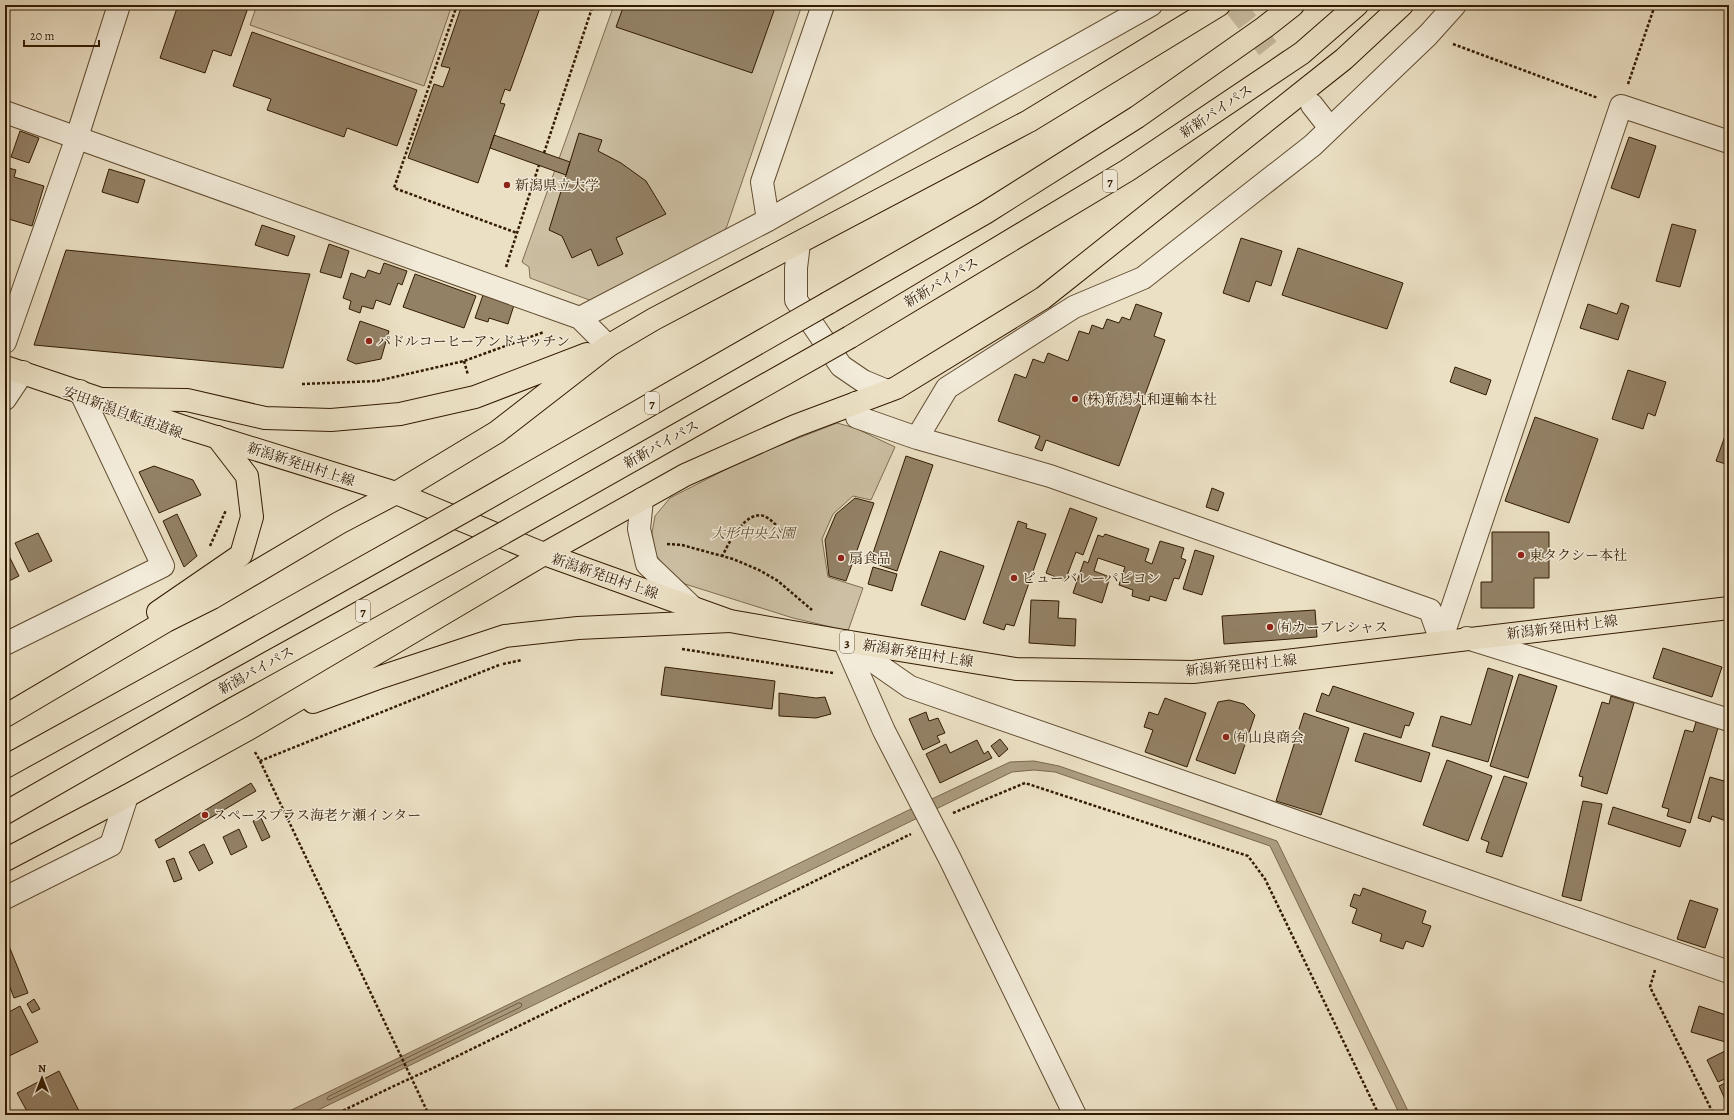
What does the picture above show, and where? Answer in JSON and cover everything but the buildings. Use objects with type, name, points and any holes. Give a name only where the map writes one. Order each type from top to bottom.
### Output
[{"type":"main road","points":[[5,716],[166,621],[212,598],[339,524],[396,494],[497,432],[608,346],[654,319],[1029,121],[1219,5]]},
{"type":"main road","name":"7","points":[[5,767],[477,504],[985,213],[1137,117],[1265,27],[1293,5]]},
{"type":"main road","name":"新新バイパス","points":[[507,530],[850,337],[1128,170],[1302,53],[1357,5]]},
{"type":"main road","points":[[5,860],[127,796],[260,722],[544,554],[685,475],[795,426],[896,388],[1043,298],[1344,59],[1402,5]]},
{"type":"main road","points":[[102,399],[187,400],[265,418],[331,420],[400,414],[475,397],[608,346]]},
{"type":"main road","name":"新潟新発田村上線","points":[[14,369],[217,437],[396,494],[544,554],[730,621],[1016,669],[1193,672],[1467,638],[1729,608]]},
{"type":"main road","points":[[5,716],[241,555],[252,517],[247,476],[217,437]]},
{"type":"main road","name":"新潟バイパス","points":[[5,813],[218,691],[507,530]]},
{"type":"main road","points":[[260,722],[381,677],[505,636],[578,628],[730,621]]},
{"type":"street","points":[[5,342],[76,137],[119,5]]},
{"type":"street","points":[[768,220],[762,182],[823,5]]},
{"type":"street","points":[[580,318],[768,220],[1151,5]]},
{"type":"street","points":[[917,438],[947,388],[1074,307],[1143,278],[1313,145],[1428,35],[1455,5]]},
{"type":"street","points":[[1312,105],[1330,128]]},
{"type":"street","points":[[1442,641],[1621,106],[1729,142]]},
{"type":"street","points":[[5,112],[580,318],[608,346]]},
{"type":"street","points":[[799,243],[796,268],[796,300],[841,366],[863,381],[887,391]]},
{"type":"street","points":[[5,399],[14,369]]},
{"type":"street","points":[[5,644],[163,566],[80,391]]},
{"type":"street","points":[[856,403],[856,417],[917,438],[1050,476],[1430,610],[1442,641]]},
{"type":"street","points":[[642,499],[639,529],[647,564],[692,607]]},
{"type":"street","points":[[1467,638],[1729,720]]},
{"type":"street","points":[[844,641],[884,731],[919,798],[1075,1115]]},
{"type":"street","points":[[844,641],[910,687],[1729,972]]},
{"type":"street","points":[[5,898],[112,845],[127,796]]},
{"type":"path","points":[[457,5],[394,188],[517,233]]},
{"type":"path","points":[[544,153],[593,5]]},
{"type":"path","points":[[1428,35],[1621,106],[1655,5]]},
{"type":"path","points":[[500,289],[539,165]]},
{"type":"path","points":[[302,384],[377,381],[464,360],[580,318]]},
{"type":"path","points":[[209,548],[229,505]]},
{"type":"path","points":[[722,557],[728,544],[739,528],[750,518],[762,516],[770,520],[783,532]]},
{"type":"path","points":[[643,547],[668,544],[682,545],[760,570],[778,581],[816,613]]},
{"type":"path","points":[[260,761],[429,1115]]},
{"type":"path","points":[[334,1115],[898,840],[929,820],[1025,783],[1248,856],[1265,879],[1379,1115]]},
{"type":"path","points":[[1661,948],[1650,987],[1714,1115]]},
{"type":"green space","points":[[257,5],[452,5],[424,86],[250,25]]},
{"type":"green space","points":[[614,5],[802,5],[727,226],[723,233],[592,301],[530,278],[529,267],[522,262]]},
{"type":"green space","name":"大形中央公園","points":[[837,423],[855,428],[895,447],[871,500],[853,496],[833,514],[822,539],[828,577],[863,588],[848,631],[793,618],[685,584],[666,568],[656,555],[652,533],[655,516],[670,498],[750,457]]},
{"type":"water","points":[[1034,761],[1059,766],[1277,841],[1410,1115],[1400,1115],[1270,846],[1055,772],[1034,770],[1012,772],[308,1115],[281,1115],[1010,762]]},
{"type":"tunnel","points":[[1234,5],[1312,105]]},
{"type":"place","name":"新潟県立大学","points":[[507,185]]},
{"type":"place","name":"パドルコーヒーアンドキッチン","points":[[369,341]]},
{"type":"place","name":"(株)新潟丸和運輸本社","points":[[1075,399]]},
{"type":"place","name":"東タクシー本社","points":[[1521,555]]},
{"type":"place","name":"扇食品","points":[[841,558]]},
{"type":"place","name":"ビューバレーパピヨン","points":[[1014,578]]},
{"type":"place","name":"㈲カープレシャス","points":[[1270,627]]},
{"type":"place","name":"㈲山良商会","points":[[1226,737]]},
{"type":"place","name":"スペースプラス海老ケ瀬インター","points":[[205,815]]}]
